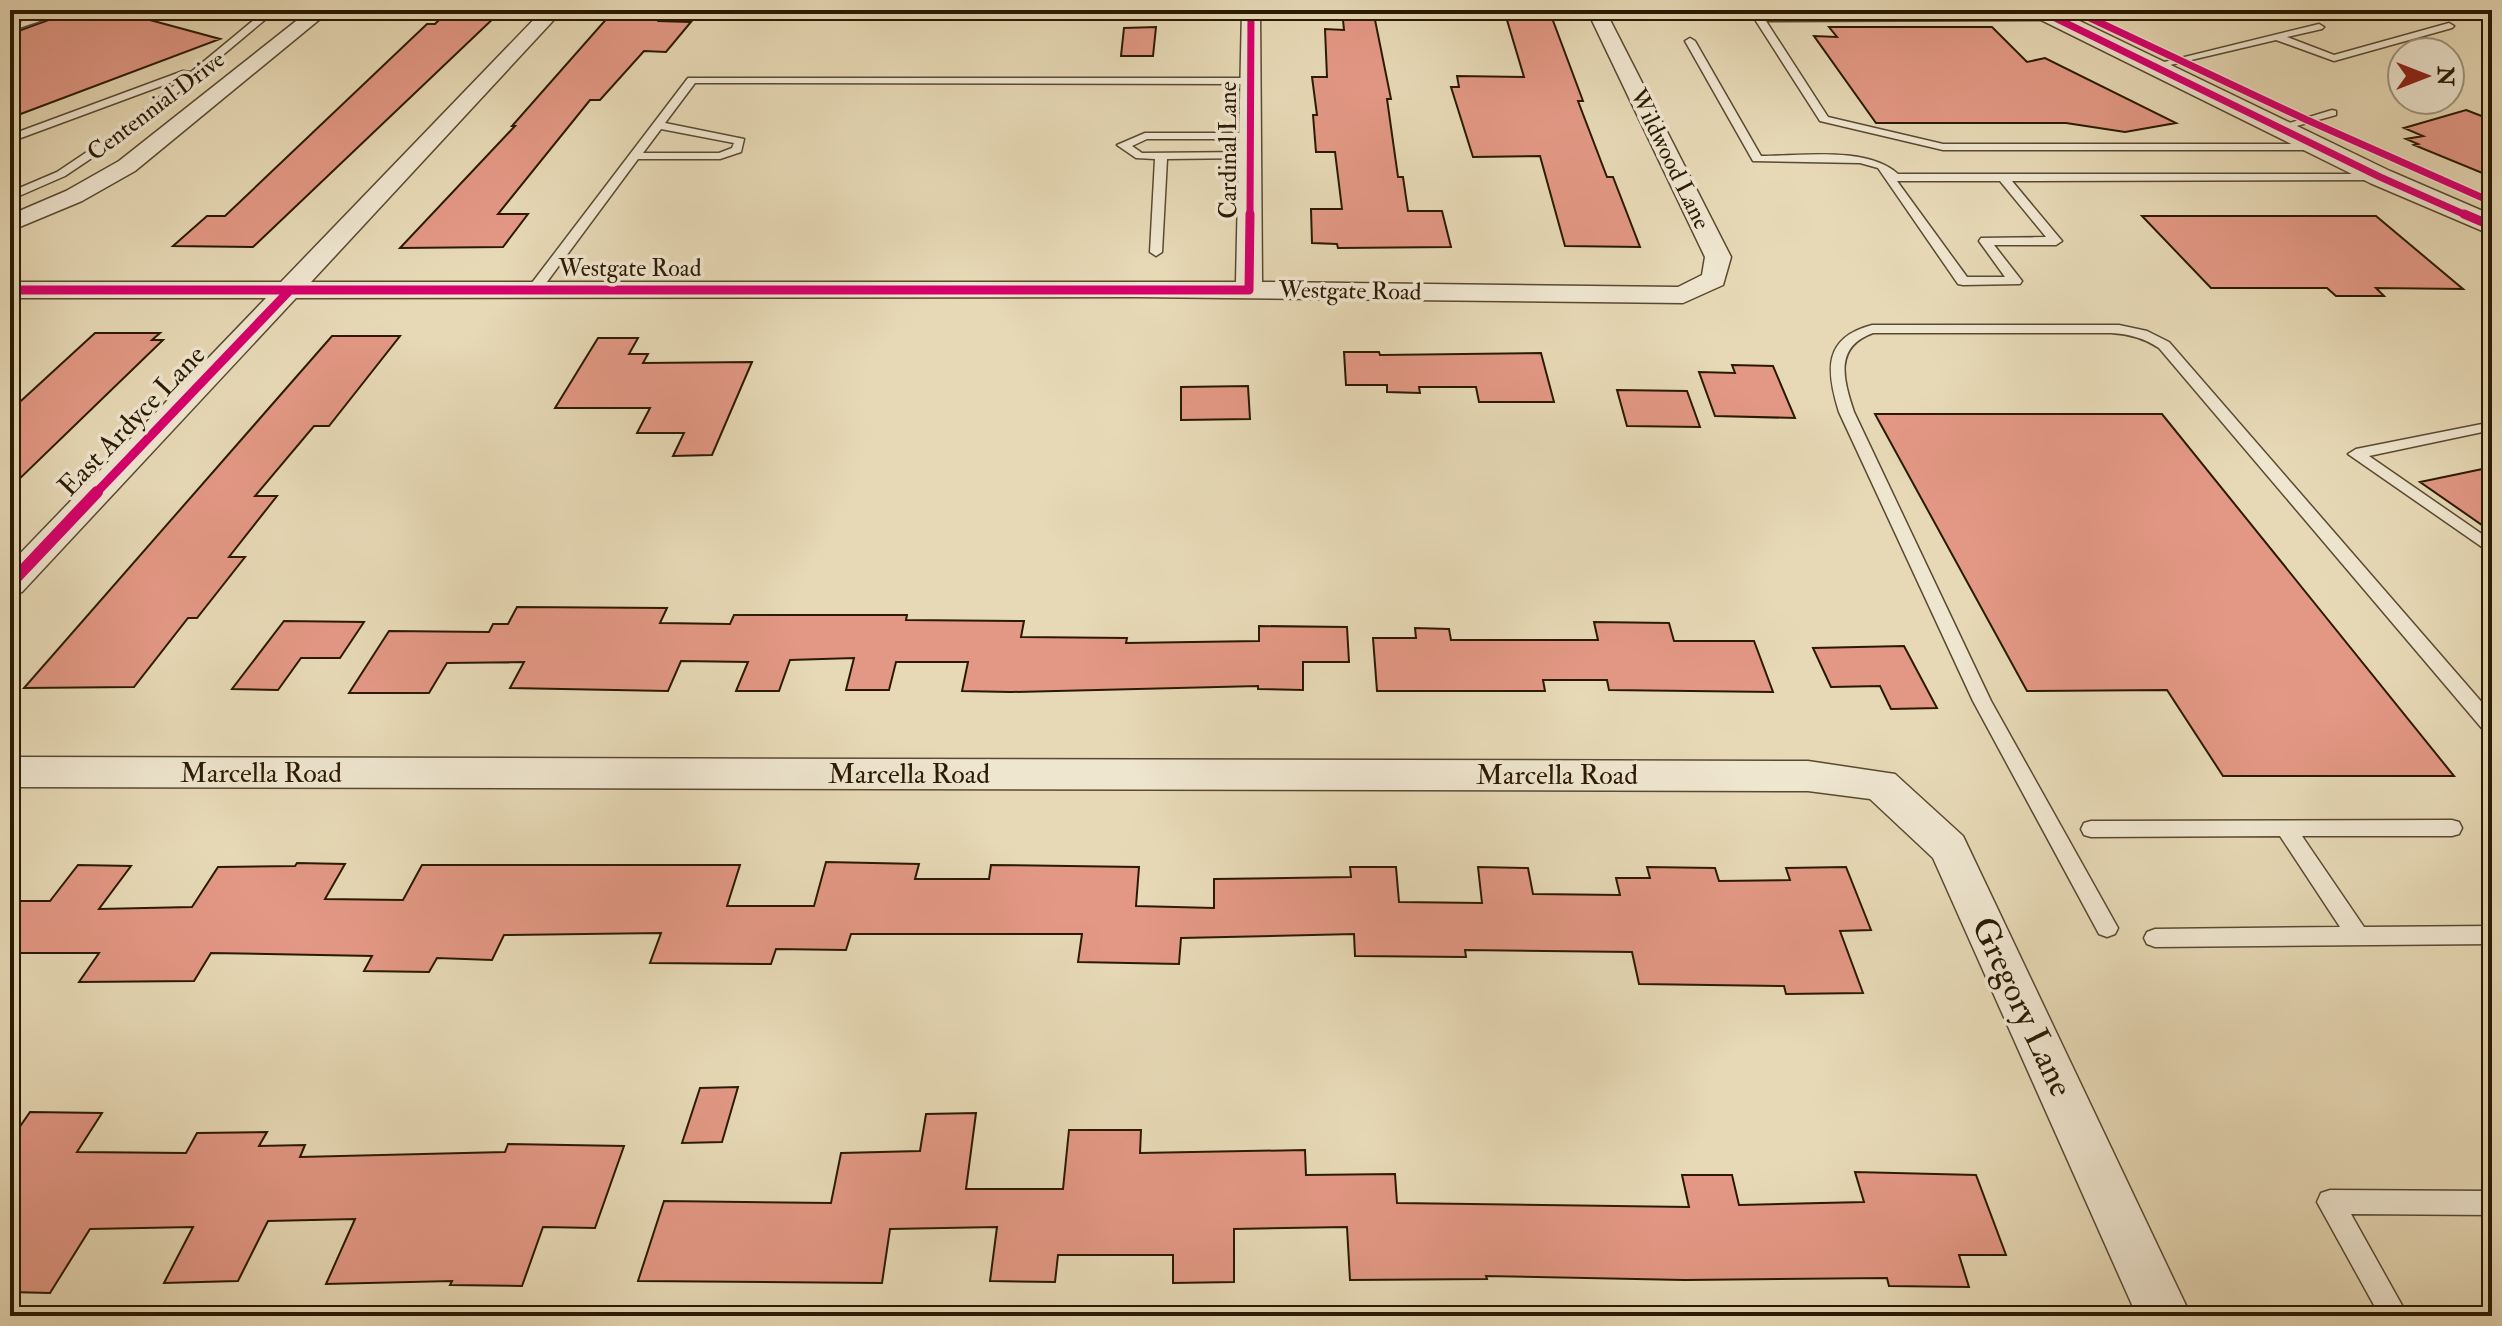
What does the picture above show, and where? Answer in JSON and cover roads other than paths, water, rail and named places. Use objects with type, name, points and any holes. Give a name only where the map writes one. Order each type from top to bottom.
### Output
[{"type":"street","name":"Centennial Drive","points":[[10,224],[74,196],[127,166],[322,10]]},
{"type":"street","name":"East Ardyce Lane","points":[[10,584],[554,10]]},
{"type":"street","name":"Cardinal Lane","points":[[1249,290],[1251,10]]},
{"type":"street","name":"Wildwood Lane","points":[[1596,10],[1718,257],[1714,279],[1683,295]]},
{"type":"street","points":[[2046,13],[2380,177],[2492,226]]},
{"type":"street","name":"Westgate Road","points":[[10,290],[1249,290],[1683,295]]},
{"type":"street","name":"Marcella Road","points":[[10,772],[1808,776]]},
{"type":"street","name":"Gregory Lane","points":[[1808,776],[1881,785],[1949,848],[2164,1316]]},
{"type":"lane","points":[[10,28],[68,10]]},
{"type":"lane","points":[[10,196],[61,174],[128,129],[262,18],[241,10]]},
{"type":"lane","points":[[2046,13],[1759,18],[1824,119],[1943,147],[2319,147]]},
{"type":"lane","points":[[2277,37],[2334,58],[2449,26]]},
{"type":"lane","points":[[2153,66],[2319,27]]},
{"type":"lane","points":[[1690,41],[1757,159],[1860,160],[1882,166],[1895,178]]},
{"type":"lane","points":[[10,139],[203,67]]},
{"type":"lane","points":[[533,291],[692,80],[1251,81]]},
{"type":"lane","points":[[2279,128],[2332,113]]},
{"type":"lane","points":[[635,156],[720,156],[737,150],[740,141],[658,125]]},
{"type":"lane","points":[[1145,136],[1250,146],[1140,156],[1123,145],[1145,136]]},
{"type":"lane","points":[[1156,252],[1161,156]]},
{"type":"lane","points":[[2003,178],[2056,241],[1985,241],[2015,281],[1963,281],[1888,178],[2380,177]]},
{"type":"lane","points":[[2107,928],[1982,701],[1852,425],[1837,387],[1836,365],[1847,342],[1858,332],[1872,329],[2114,329],[2140,332],[2154,338],[2164,345],[2492,727]]},
{"type":"lane","points":[[2492,426],[2356,454],[2492,549]]},
{"type":"lane","points":[[2285,828],[2358,936]]},
{"type":"lane","points":[[2091,829],[2452,828]]},
{"type":"lane","points":[[2155,938],[2492,935]]},
{"type":"lane","points":[[2395,1316],[2330,1202],[2492,1203]]},
{"type":"waterway","points":[[2466,10],[2492,19]]}]
